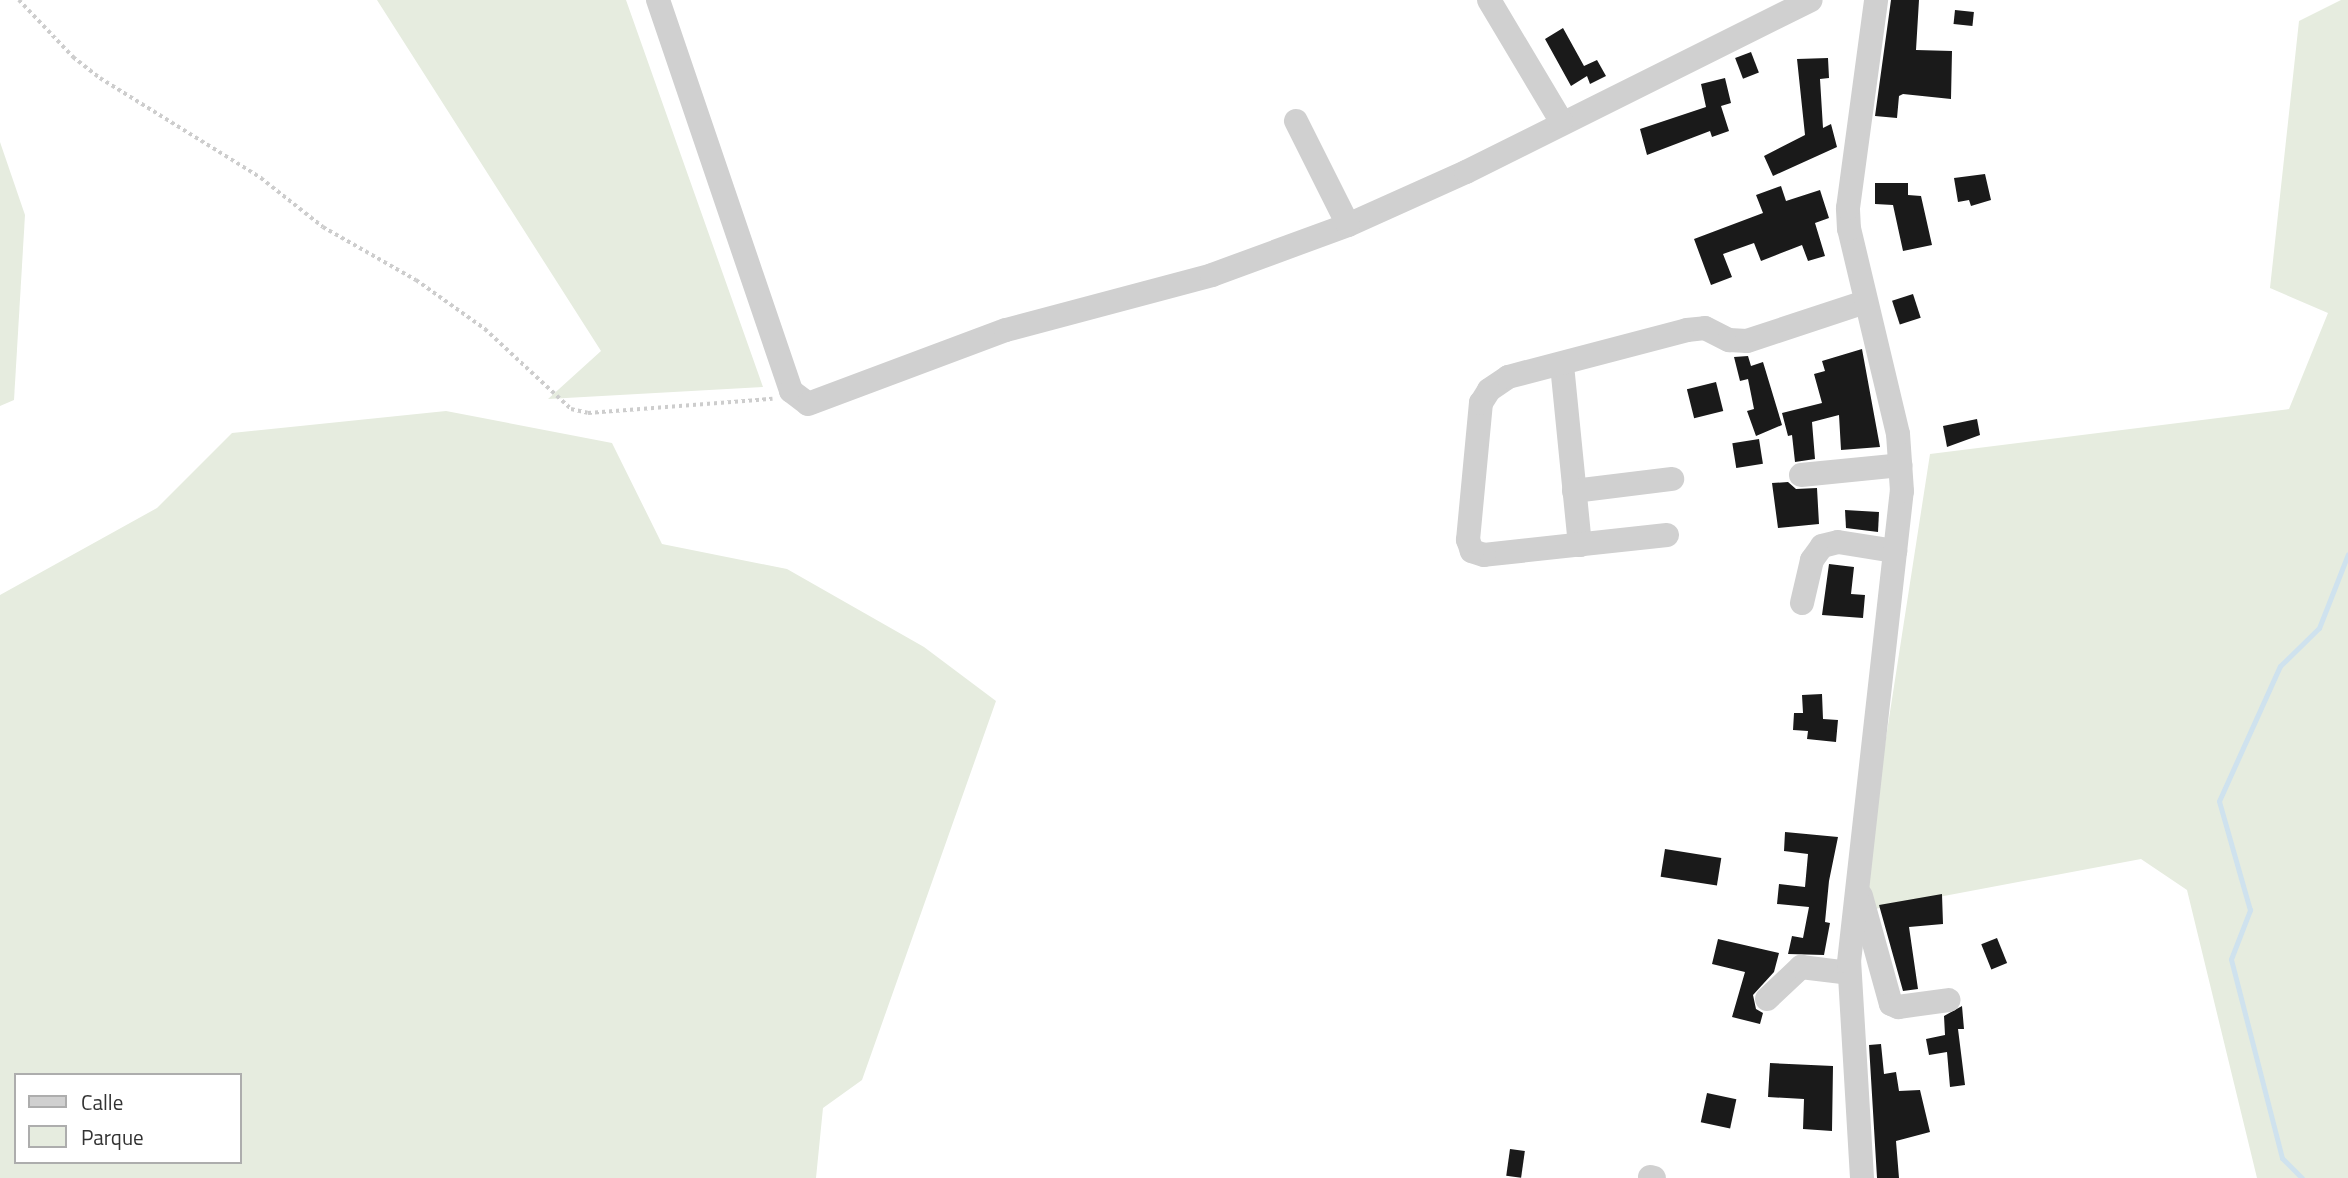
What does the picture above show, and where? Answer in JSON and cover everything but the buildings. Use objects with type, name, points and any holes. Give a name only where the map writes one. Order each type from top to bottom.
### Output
[{"type":"street","points":[[658,0],[795,398],[808,404],[824,401],[1006,330],[1212,275],[1348,225],[1466,172],[1561,121],[1811,0]]},
{"type":"street","points":[[1489,0],[1561,121]]},
{"type":"street","points":[[1862,1178],[1849,973],[1895,551],[1901,465],[1865,302],[1848,208],[1876,0]]},
{"type":"street","points":[[1296,121],[1348,225]]},
{"type":"street","points":[[1667,535],[1484,555],[1472,551],[1468,540],[1484,396],[1501,380],[1696,328],[1746,341],[1865,302]]},
{"type":"street","points":[[1562,365],[1580,545]]},
{"type":"street","points":[[1801,475],[1901,465]]},
{"type":"street","points":[[1574,491],[1672,480]]},
{"type":"street","points":[[1802,604],[1812,560],[1822,546],[1838,542],[1895,551]]},
{"type":"street","points":[[1857,882],[1891,1004],[1898,1007],[1948,1000]]},
{"type":"street","points":[[1767,999],[1801,967],[1849,973]]},
{"type":"path","points":[[19,0],[73,57],[100,78],[261,178],[323,227],[416,280],[485,329],[571,409],[588,413],[795,398]]},
{"type":"green space","points":[[377,0],[626,0],[763,387],[548,399],[601,351]]},
{"type":"green space","points":[[2341,0],[2348,0],[2348,1178],[2257,1178],[2187,890],[2141,859],[1859,912],[1930,454],[2289,409],[2328,313],[2270,288],[2299,21]]},
{"type":"green space","points":[[0,142],[25,215],[14,400],[0,406]]},
{"type":"green space","points":[[446,411],[612,443],[662,544],[787,569],[924,647],[996,701],[862,1080],[823,1108],[816,1178],[0,1178],[0,595],[157,508],[232,433]]},
{"type":"waterway","points":[[2302,1178],[2282,1158],[2231,959],[2250,910],[2219,801],[2280,666],[2319,628],[2348,554]]}]
